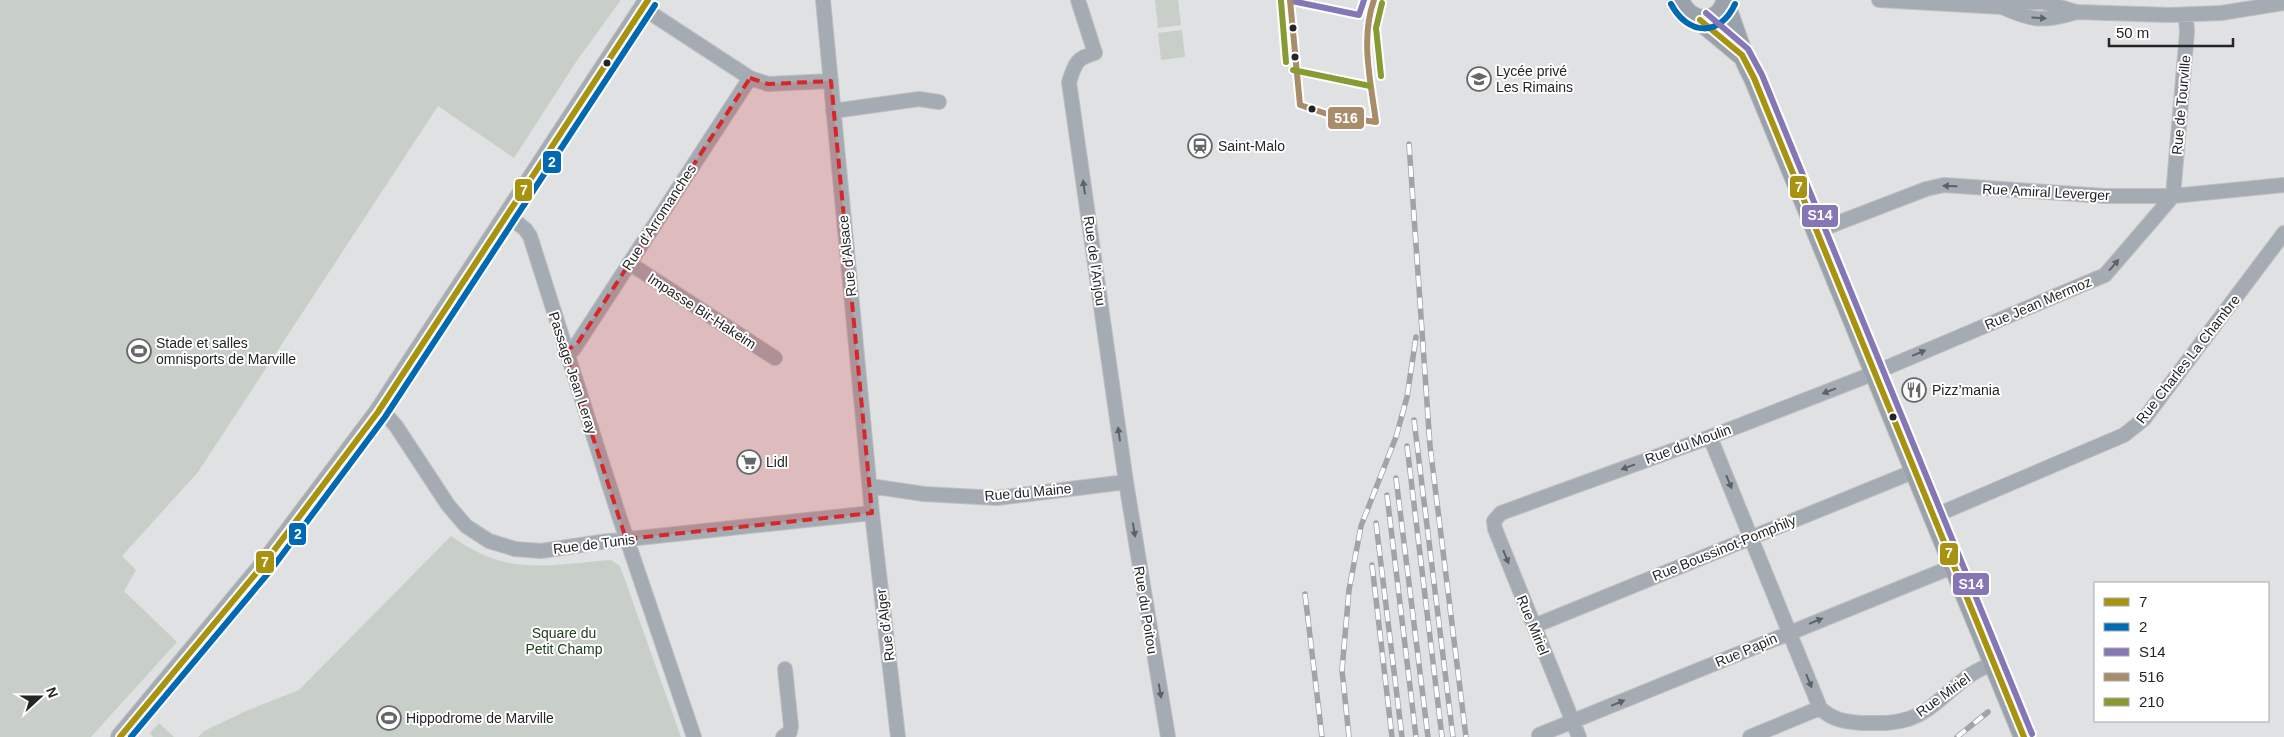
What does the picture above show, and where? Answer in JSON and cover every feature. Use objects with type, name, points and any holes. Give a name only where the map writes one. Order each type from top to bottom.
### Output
[{"type":"main road","points":[[1678,0],[1686,14],[1700,20],[1742,55]]},
{"type":"main road","points":[[1700,20],[1715,17],[1727,1]]},
{"type":"main road","points":[[1727,1],[1742,55],[1754,78],[2024,737]]},
{"type":"street","name":"Rue d'Alsace","points":[[823,0],[872,513]]},
{"type":"street","name":"Rue de l'Anjou","points":[[1078,0],[1095,53],[1083,56],[1074,66],[1070,82],[1126,482]]},
{"type":"street","points":[[1879,0],[1981,3],[2026,17],[2053,19],[2076,12],[2186,15],[2218,6],[2284,3]]},
{"type":"street","points":[[120,737],[263,564],[378,412],[646,4],[750,78],[768,84],[831,81]]},
{"type":"street","name":"Rue de Tourville","points":[[2173,196],[2187,32],[2186,15]]},
{"type":"street","name":"Rue d'Arromanches","points":[[565,351],[573,350],[750,78]]},
{"type":"street","points":[[833,110],[919,98],[939,102]]},
{"type":"street","name":"Rue Amiral Leverger","points":[[1817,231],[1926,189],[1944,185],[2105,196],[2173,196],[2284,185]]},
{"type":"street","name":"Rue Jean Mermoz","points":[[1875,372],[2105,275],[2173,196]]},
{"type":"street","name":"Passage Jean Leray","points":[[507,215],[525,229],[530,236],[626,539],[694,737]]},
{"type":"street","name":"Rue Charles La Chambre","points":[[1934,516],[2124,436],[2134,428],[2144,419],[2284,233]]},
{"type":"street","name":"Impasse Bir-Hakeim","points":[[629,263],[775,358]]},
{"type":"street","name":"Rue du Moulin","points":[[1501,513],[1710,437],[1875,372]]},
{"type":"street","name":"Rue de Tunis","points":[[378,412],[389,418],[396,426],[448,505],[466,526],[489,541],[515,549],[541,551],[626,539],[872,513]]},
{"type":"street","points":[[1710,437],[1820,708],[1750,737]]},
{"type":"street","name":"Rue Boussinot-Pomphily","points":[[1534,626],[1751,536],[1915,471]]},
{"type":"street","name":"Rue du Maine","points":[[870,486],[924,494],[997,498],[1126,482]]},
{"type":"street","name":"Rue du Poitou","points":[[1126,482],[1168,737]]},
{"type":"street","name":"Rue d'Alger","points":[[872,513],[898,737]]},
{"type":"street","name":"Rue Miriel","points":[[1501,513],[1494,521],[1495,530],[1579,737]]},
{"type":"street","name":"Rue Papin","points":[[1539,735],[1789,632],[1942,571],[1955,568]]},
{"type":"street","name":"Rue Miriel","points":[[1820,708],[1834,718],[1851,722],[1899,722],[1922,712],[1967,677],[1985,666],[1994,664]]},
{"type":"street","points":[[783,737],[790,732],[791,726],[785,669]]},
{"type":"highlighted area","points":[[750,78],[768,84],[831,81],[872,513],[626,539],[565,351],[577,344]]},
{"type":"green space","name":"Stade et salles omnisports de Marville","points":[[0,0],[621,0],[578,59],[514,158],[438,106],[198,472],[122,556],[136,570],[124,591],[177,642],[91,737],[0,737]]},
{"type":"green space","points":[[1155,0],[1178,0],[1181,25],[1158,28]]},
{"type":"green space","points":[[1182,30],[1185,57],[1161,60],[1158,33]]},
{"type":"green space","name":"Square du Petit Champ","points":[[451,536],[491,558],[510,563],[547,565],[611,560],[620,566],[681,737],[198,737],[204,731],[246,711],[299,690]]},
{"type":"green space","points":[[159,723],[174,737],[153,737],[150,733]]},
{"type":"railway","points":[[1409,144],[1430,446],[1466,737]]},
{"type":"railway","points":[[1349,737],[1342,670],[1349,590],[1361,526],[1396,437],[1407,397],[1416,337]]},
{"type":"railway","points":[[1414,420],[1453,737]]},
{"type":"railway","points":[[1407,446],[1442,737]]},
{"type":"railway","points":[[1396,478],[1428,737]]},
{"type":"railway","points":[[1387,495],[1416,737]]},
{"type":"railway","points":[[1376,523],[1402,737]]},
{"type":"railway","points":[[1372,565],[1392,737]]},
{"type":"railway","points":[[1305,594],[1322,737]]},
{"type":"railway","points":[[1957,737],[1988,712]]},
{"type":"transit line","name":"7","points":[[120,737],[263,565],[378,412],[648,0]]},
{"type":"transit line","name":"516","points":[[1290,0],[1300,105],[1333,116],[1376,122],[1369,77],[1367,45],[1370,15],[1374,0]]},
{"type":"transit line","name":"S14","points":[[1292,1],[1359,15],[1364,0]]},
{"type":"transit line","name":"210","points":[[1281,1],[1286,62]]},
{"type":"transit line","name":"210","points":[[1381,76],[1376,28],[1382,3]]},
{"type":"transit line","name":"2","points":[[1671,4],[1678,15],[1686,22],[1695,27],[1704,28],[1713,27],[1721,22],[1729,15],[1735,4]]},
{"type":"transit line","name":"2","points":[[131,737],[270,571],[385,417],[655,5]]},
{"type":"transit line","name":"S14","points":[[1706,13],[1748,49],[1762,75],[2032,734]]},
{"type":"transit line","name":"7","points":[[1700,20],[1742,55],[1754,78],[2024,737]]},
{"type":"transit line","name":"210","points":[[1293,70],[1370,86]]},
{"type":"place","name":"Lycée privé Les Rimains","points":[[1479,79]]},
{"type":"place","name":"Saint-Malo","points":[[1200,146]]},
{"type":"place","name":"Stade et salles omnisports de Marville","points":[[139,351]]},
{"type":"place","name":"Pizz’mania","points":[[1914,390]]},
{"type":"place","name":"Lidl","points":[[749,462]]},
{"type":"place","name":"Hippodrome de Marville","points":[[389,718]]}]
